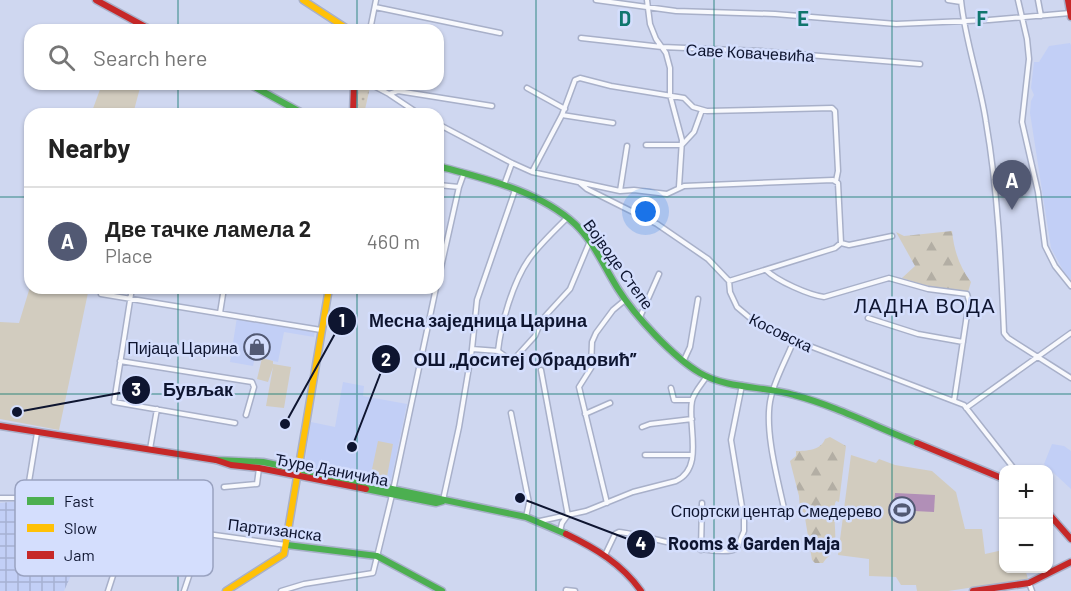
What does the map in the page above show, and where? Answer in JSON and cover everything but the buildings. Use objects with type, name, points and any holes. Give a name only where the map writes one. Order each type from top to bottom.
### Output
[{"type":"street","points":[[96,0],[140,24]]},
{"type":"street","points":[[303,0],[339,24]]},
{"type":"street","points":[[315,9],[318,0]]},
{"type":"street","points":[[371,24],[376,0]]},
{"type":"street","points":[[596,0],[647,9],[775,14],[877,23],[963,22],[1071,15],[1068,0]]},
{"type":"street","points":[[647,0],[650,24],[666,53],[670,68],[670,95],[682,145],[679,187]]},
{"type":"street","points":[[948,0],[961,1],[963,22],[986,119],[995,179],[1004,333],[1008,338],[1071,378]]},
{"type":"street","points":[[1018,0],[1029,59],[1022,122],[1038,192],[1045,246],[1055,266],[1071,286]]},
{"type":"street","points":[[1038,0],[1041,16]]},
{"type":"street","points":[[375,7],[500,33]]},
{"type":"street","name":"Саве Ковачевића","points":[[581,38],[662,47],[760,51],[920,64]]},
{"type":"street","points":[[532,172],[565,109],[575,80],[580,78],[611,86],[686,99],[693,107],[702,110],[832,108],[835,111],[838,171],[836,181],[841,243]]},
{"type":"street","points":[[526,88],[565,109]]},
{"type":"street","points":[[260,90],[293,108]]},
{"type":"street","points":[[353,108],[354,90]]},
{"type":"street","points":[[381,90],[410,108]]},
{"type":"street","points":[[389,94],[398,91],[492,106]]},
{"type":"street","points":[[646,145],[682,145],[694,132],[702,110]]},
{"type":"street","points":[[562,115],[613,123]]},
{"type":"street","name":"Косовска","points":[[444,127],[532,172],[620,191],[634,190],[667,194],[679,187],[832,179],[836,181]]},
{"type":"street","points":[[620,191],[627,146]]},
{"type":"street","points":[[504,186],[512,163]]},
{"type":"street","name":"Војводе Степе","points":[[444,168],[515,190],[542,201],[568,218],[590,241],[624,300],[684,360],[707,376],[742,386],[773,390],[814,400],[999,477]]},
{"type":"street","points":[[444,254],[464,173]]},
{"type":"street","name":"Косовска","points":[[580,183],[587,189],[633,211],[679,238],[714,264],[729,281],[731,297],[742,312],[756,323],[966,408]]},
{"type":"street","points":[[444,186],[459,187]]},
{"type":"street","points":[[443,501],[459,427],[472,349],[477,300],[515,190]]},
{"type":"street","points":[[498,351],[506,316],[523,268],[568,218]]},
{"type":"street","points":[[841,243],[849,245],[892,236]]},
{"type":"street","points":[[472,349],[498,351],[508,359],[515,358],[535,336],[541,321],[570,289],[590,241]]},
{"type":"street","points":[[729,281],[835,248],[841,243]]},
{"type":"street","points":[[766,270],[789,284],[824,297],[889,278],[921,287],[968,295],[954,402]]},
{"type":"street","points":[[640,316],[659,274]]},
{"type":"street","points":[[101,294],[321,330]]},
{"type":"street","points":[[131,294],[114,402],[235,423]]},
{"type":"street","points":[[220,313],[223,294]]},
{"type":"street","points":[[226,591],[280,558],[287,545],[328,294]]},
{"type":"street","points":[[280,591],[314,582],[372,573],[435,294]]},
{"type":"street","points":[[684,360],[690,347],[698,299]]},
{"type":"street","points":[[607,503],[579,387],[591,368],[593,338],[605,320],[624,300]]},
{"type":"street","points":[[868,318],[918,334],[963,342]]},
{"type":"street","points":[[1011,465],[966,408],[1071,333]]},
{"type":"street","points":[[786,517],[770,428],[770,406],[773,390],[794,340]]},
{"type":"street","points":[[120,361],[252,382],[254,387],[246,415]]},
{"type":"street","points":[[541,370],[568,516]]},
{"type":"street","points":[[537,521],[568,516],[633,492],[680,480],[687,471],[692,455],[692,400],[707,376]]},
{"type":"street","points":[[605,555],[615,534],[619,532],[673,542],[701,550],[722,552],[735,550],[744,531],[742,498],[731,440],[742,386]]},
{"type":"street","points":[[671,388],[674,400],[692,400]]},
{"type":"street","points":[[585,414],[610,403]]},
{"type":"street","points":[[150,450],[157,409]]},
{"type":"street","points":[[511,413],[529,504],[526,517]]},
{"type":"street","points":[[642,427],[692,418]]},
{"type":"street","name":"Ђуре Даничића","points":[[0,426],[216,460],[256,462],[297,473],[436,502],[443,501],[526,517],[605,555],[630,574],[641,591]]},
{"type":"street","points":[[29,480],[37,433]]},
{"type":"street","points":[[645,455],[692,455]]},
{"type":"street","name":"Ђуре Даничића","points":[[216,460],[231,465],[297,473]]},
{"type":"street","points":[[224,487],[257,484],[259,468]]},
{"type":"street","points":[[701,550],[702,503]]},
{"type":"street","points":[[560,532],[562,523],[568,516]]},
{"type":"street","points":[[1053,519],[1071,539]]},
{"type":"street","name":"Партизанска","points":[[213,535],[377,556],[442,591]]},
{"type":"street","points":[[973,591],[1029,583],[1071,562]]},
{"type":"street","points":[[108,591],[113,576]]},
{"type":"street","points":[[184,591],[189,576]]},
{"type":"street","points":[[1029,583],[1032,591]]},
{"type":"street","points":[[566,590],[575,591]]},
{"type":"shaded area","points":[[1070,43],[1071,280],[1065,274],[1051,248],[1030,113],[1034,95],[1031,88],[1034,62],[1039,62],[1049,46]]},
{"type":"shaded area","name":"Пијаца Царина","points":[[237,317],[315,329],[314,337],[284,332],[278,362],[255,357],[253,366],[230,362]]},
{"type":"shaded area","points":[[343,382],[364,386],[363,396],[407,404],[391,481],[304,467],[311,422],[335,427]]},
{"type":"shaded area","points":[[1052,444],[1064,446],[1071,451],[1071,489],[1053,472],[1053,465],[1044,464]]},
{"type":"shaded area","points":[[895,493],[935,495],[934,512],[894,510]]},
{"type":"shaded area","points":[[15,501],[15,576],[71,576],[64,591],[0,591],[0,503]]},
{"type":"green space","points":[[100,90],[139,90],[135,108],[93,108]]},
{"type":"green space","points":[[358,90],[369,90],[365,108],[357,108]]},
{"type":"green space","points":[[952,231],[958,258],[971,282],[968,292],[923,285],[902,278],[915,266],[896,232],[904,236]]},
{"type":"green space","points":[[28,294],[88,294],[59,430],[0,419],[0,322],[19,323]]},
{"type":"green space","points":[[262,358],[273,361],[273,364],[291,367],[284,408],[266,406],[273,367],[268,382],[257,379]]},
{"type":"green space","points":[[830,437],[846,446],[839,502],[836,501],[834,511],[835,546],[823,563],[815,563],[812,560],[804,512],[800,512],[799,496],[790,461],[796,456],[796,451],[817,448]]},
{"type":"green space","points":[[378,441],[393,444],[387,477],[371,474]]},
{"type":"green space","name":"Спортски центар Смедерево","points":[[851,455],[876,463],[879,459],[895,465],[932,471],[956,492],[965,529],[982,529],[985,554],[999,551],[999,573],[1026,573],[1028,579],[948,591],[917,591],[916,585],[901,585],[896,577],[869,576],[869,559],[838,555]]},
{"type":"traffic: fast","points":[[260,90],[293,108]]},
{"type":"traffic: fast","points":[[444,168],[528,194],[545,202],[575,224],[588,239],[625,300],[644,323],[678,357],[700,373],[734,385],[782,392],[810,400],[917,443]]},
{"type":"traffic: fast","points":[[216,460],[263,462],[526,517],[566,534]]},
{"type":"traffic: fast","points":[[366,489],[436,503],[443,501]]},
{"type":"traffic: fast","points":[[287,545],[377,556],[442,591]]},
{"type":"traffic: slow","points":[[303,0],[340,24]]},
{"type":"traffic: slow","points":[[226,591],[284,554],[328,294]]},
{"type":"traffic: jam","points":[[96,0],[140,24]]},
{"type":"traffic: jam","points":[[1068,0],[1071,17]]},
{"type":"traffic: jam","points":[[353,108],[354,90]]},
{"type":"traffic: jam","points":[[0,426],[216,460],[231,465],[259,468],[366,489]]},
{"type":"traffic: jam","points":[[917,443],[999,477]]},
{"type":"traffic: jam","points":[[1053,519],[1071,539]]},
{"type":"traffic: jam","points":[[566,534],[607,558],[634,581],[641,591]]},
{"type":"traffic: jam","points":[[973,591],[1029,583],[1071,562]]},
{"type":"place","name":"Две тачке ламела 2","points":[[1012,210]]},
{"type":"place","name":"Пијаца Царина","points":[[257,347]]},
{"type":"place","name":"Бувљак","points":[[17,412]]},
{"type":"place","name":"Месна заједница Царина","points":[[285,424]]},
{"type":"place","name":"ОШ „Доситеј Обрадовић”","points":[[352,447]]},
{"type":"place","name":"Rooms & Garden Maja","points":[[520,498]]},
{"type":"place","name":"Спортски центар Смедерево","points":[[902,510]]},
{"type":"district","name":"ЛАДНА ВОДА","points":[[925,305]]}]
